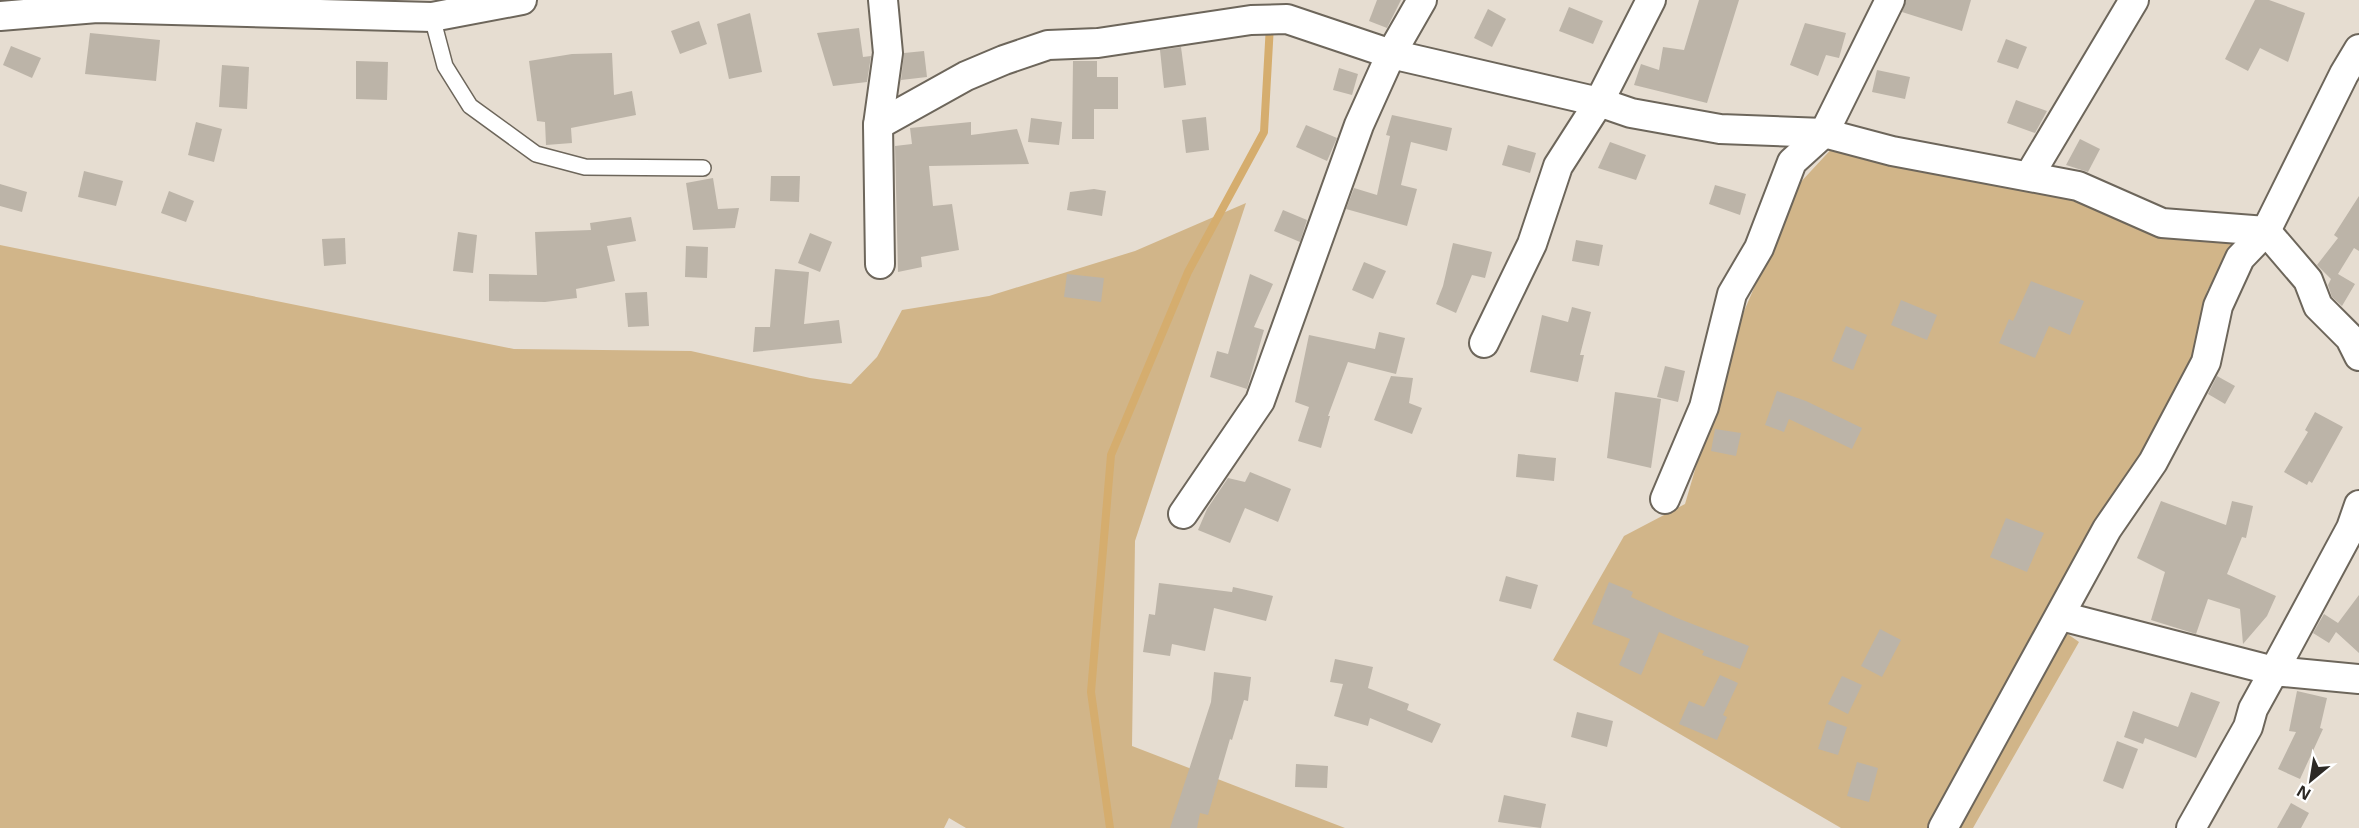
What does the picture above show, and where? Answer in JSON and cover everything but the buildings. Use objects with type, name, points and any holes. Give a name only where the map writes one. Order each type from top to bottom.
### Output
[{"type":"street","points":[[0,16],[97,8],[432,16],[522,0]]},
{"type":"street","points":[[880,264],[878,125],[888,53],[883,0]]},
{"type":"street","points":[[1182,514],[1260,401],[1359,125],[1391,54],[1422,0]]},
{"type":"street","points":[[1484,343],[1532,244],[1558,166],[1599,102],[1651,0]]},
{"type":"street","points":[[1665,500],[1704,407],[1732,294],[1759,248],[1792,162],[1824,133],[1890,0]]},
{"type":"street","points":[[2030,176],[2134,0]]},
{"type":"street","points":[[878,125],[966,76],[1048,45],[1098,43],[1217,24],[1287,19],[1391,54],[1599,102],[1631,113],[1720,129],[1824,133],[1892,152],[2078,186],[2162,223],[2266,231],[2308,280],[2318,306],[2350,338],[2359,356]]},
{"type":"street","points":[[1943,828],[2108,529],[2153,462],[2206,362],[2218,306],[2240,258],[2266,231],[2359,48]]},
{"type":"street","points":[[2191,828],[2248,728],[2253,709],[2351,528],[2359,505]]},
{"type":"street","points":[[2061,616],[2274,671],[2359,679]]},
{"type":"lane","points":[[432,16],[446,66],[470,106],[536,154],[585,167],[703,168]]},
{"type":"shaded area","points":[[1836,144],[2082,197],[2150,234],[2237,238],[2207,291],[2195,364],[2045,618],[2079,642],[1973,828],[1841,828],[1553,660],[1624,536],[1685,504],[1736,330],[1798,185]]},
{"type":"shaded area","points":[[1246,203],[1135,541],[1132,746],[1345,828],[966,828],[949,818],[944,828],[0,828],[0,245],[514,349],[691,351],[810,378],[851,384],[877,357],[902,310],[989,296],[1135,251]]},
{"type":"waterway","points":[[1110,828],[1091,692],[1111,455],[1188,272],[1264,132],[1270,25]]}]
